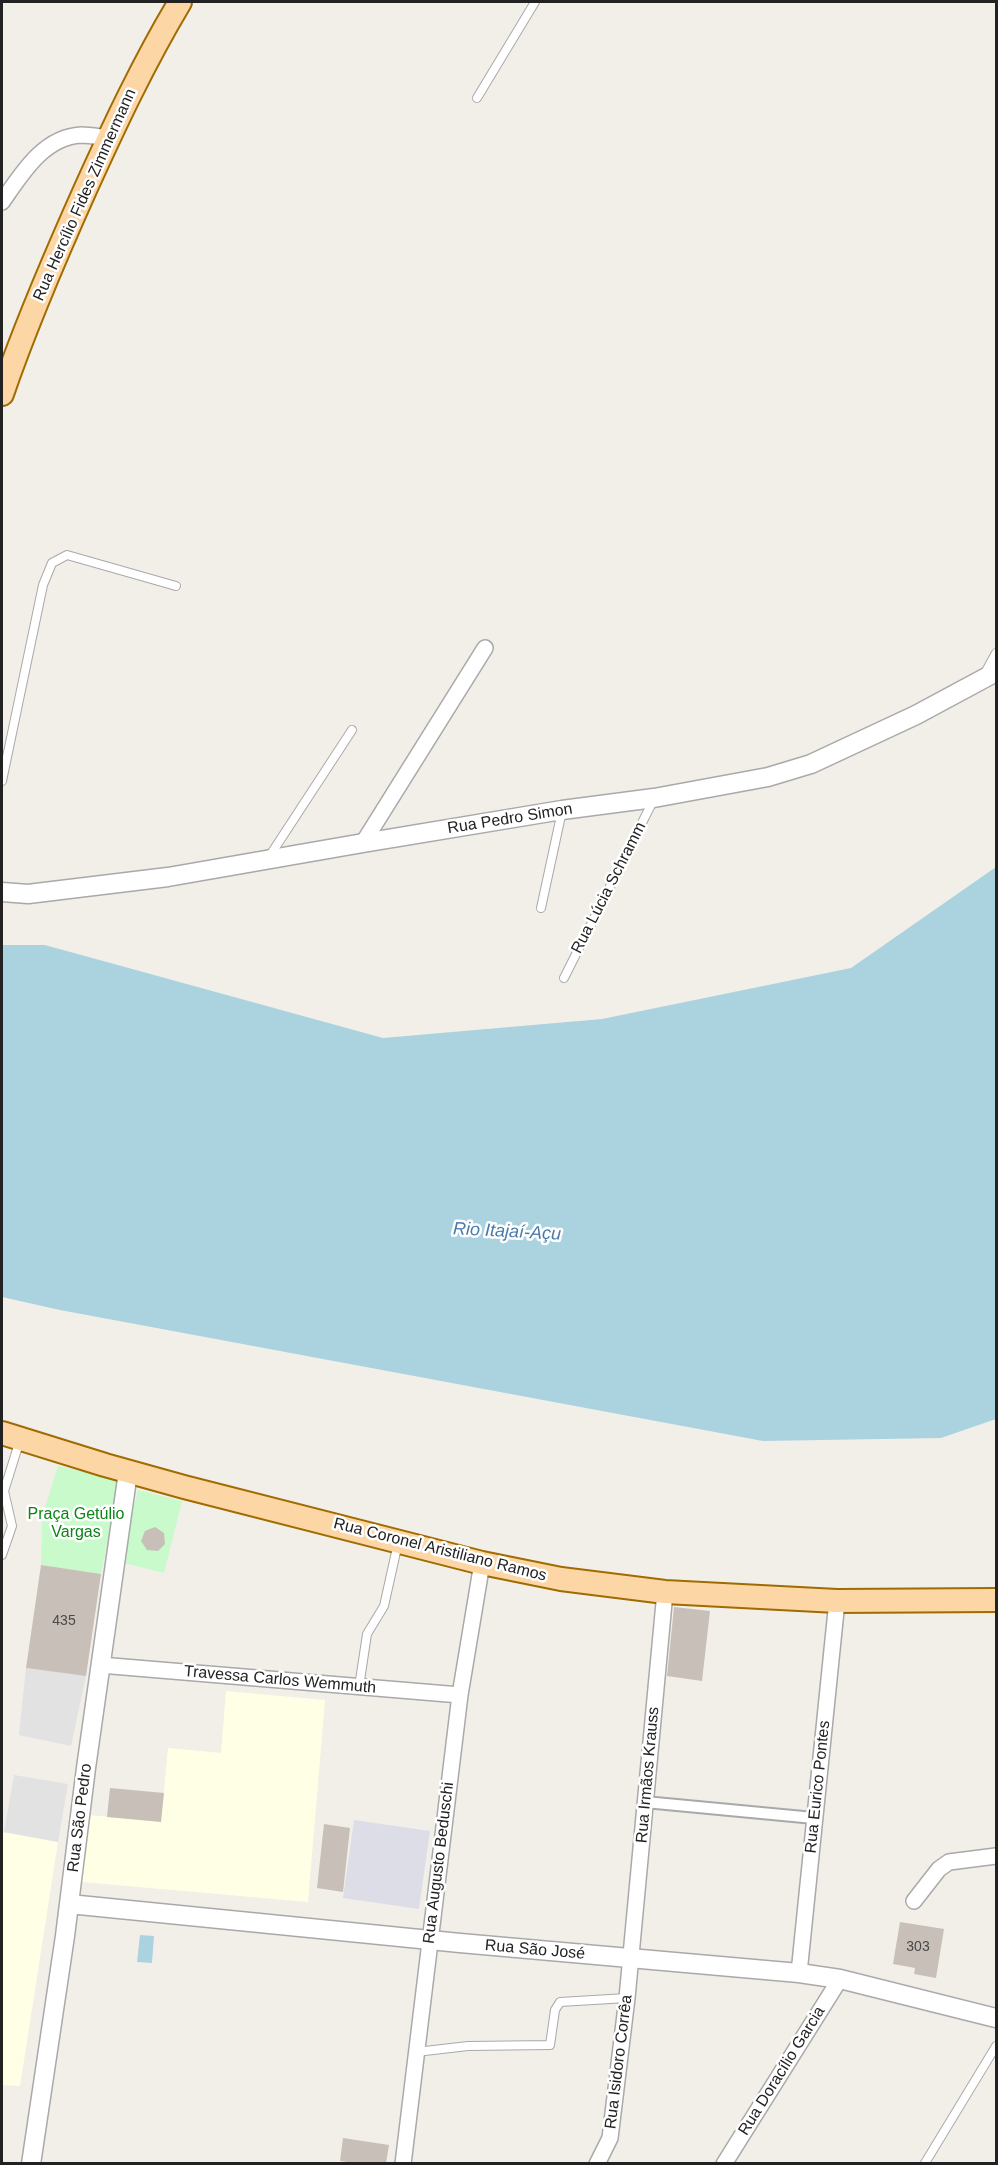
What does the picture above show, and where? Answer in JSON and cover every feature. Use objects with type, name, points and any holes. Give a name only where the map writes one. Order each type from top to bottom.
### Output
[{"type":"main road","name":"Rua Hercílio Fides Zimmermann","points":[[2,394],[18,345],[58,249],[109,138],[158,39],[180,2]]},
{"type":"main road","name":"Rua Coronel Aristiliano Ramos","points":[[11,1436],[128,1472],[482,1563],[561,1579],[665,1592],[837,1601],[996,1600]]},
{"type":"street","points":[[2,202],[28,166],[39,154],[58,140],[80,135],[109,138]]},
{"type":"street","points":[[363,843],[485,648]]},
{"type":"street","name":"Rua Pedro Simon","points":[[2,892],[28,894],[168,877],[562,810],[654,798],[791,772],[916,715],[990,676]]},
{"type":"street","name":"Rua São Pedro","points":[[31,2163],[128,1472]]},
{"type":"street","name":"Rua Augusto Beduschi","points":[[403,2163],[460,1695],[482,1563]]},
{"type":"street","name":"Rua Irmãos Krauss","points":[[632,1958],[665,1592]]},
{"type":"street","name":"Rua Eurico Pontes","points":[[799,1973],[837,1601]]},
{"type":"street","name":"Travessa Carlos Wemmuth","points":[[100,1665],[460,1695]]},
{"type":"street","points":[[645,1802],[814,1818]]},
{"type":"street","points":[[914,1902],[939,1869],[949,1862],[996,1856]]},
{"type":"street","name":"Rua São José","points":[[69,1904],[430,1940],[799,1973],[840,1979],[996,2018]]},
{"type":"street","name":"Rua Isidoro Corrêa","points":[[597,2163],[610,2138],[632,1958]]},
{"type":"street","name":"Rua Doracílio Garcia","points":[[724,2163],[840,1979]]},
{"type":"lane","points":[[477,98],[535,2]]},
{"type":"lane","points":[[2,781],[43,585],[52,563],[67,555],[176,586]]},
{"type":"lane","points":[[990,676],[996,653]]},
{"type":"lane","points":[[266,861],[352,730]]},
{"type":"lane","name":"Rua Lúcia Schramm","points":[[564,978],[654,798]]},
{"type":"lane","points":[[541,908],[562,810]]},
{"type":"lane","points":[[2,1555],[12,1526],[4,1491],[11,1436]]},
{"type":"lane","points":[[359,1687],[367,1634],[384,1606],[398,1541]]},
{"type":"lane","points":[[416,2052],[444,2047],[550,2045],[555,2010],[560,2002],[627,1998]]},
{"type":"lane","points":[[925,2163],[996,2046]]},
{"type":"shaded area","points":[[26,1668],[86,1676],[71,1746],[19,1735]]},
{"type":"shaded area","points":[[226,1691],[325,1700],[308,1902],[82,1882],[87,1815],[161,1821],[168,1748],[221,1753]]},
{"type":"shaded area","points":[[14,1775],[68,1784],[58,1842],[4,1832]]},
{"type":"shaded area","points":[[354,1820],[430,1831],[419,1909],[343,1898]]},
{"type":"shaded area","points":[[2,1832],[58,1842],[20,2086],[2,2085]]},
{"type":"green space","name":"Praça Getúlio Vargas","points":[[58,1466],[120,1480],[101,1574],[41,1565],[42,1517]]},
{"type":"green space","points":[[138,1490],[182,1501],[164,1573],[120,1562]]},
{"type":"water","name":"Rio Itajaí-Açu","points":[[996,867],[996,1419],[941,1438],[763,1441],[60,1310],[2,1297],[2,945],[45,945],[383,1038],[602,1019],[851,968]]},
{"type":"water","points":[[140,1935],[154,1936],[152,1963],[137,1962]]},
{"type":"building","points":[[155,1527],[164,1533],[165,1544],[158,1551],[147,1550],[141,1541],[145,1531]]},
{"type":"building","points":[[41,1565],[101,1574],[86,1676],[26,1668]]},
{"type":"building","points":[[674,1607],[710,1611],[702,1681],[667,1676]]},
{"type":"building","points":[[110,1788],[164,1793],[161,1822],[107,1817]]},
{"type":"building","points":[[324,1824],[350,1828],[343,1892],[317,1888]]},
{"type":"building","points":[[900,1922],[944,1929],[936,1978],[914,1974],[915,1968],[893,1964]]},
{"type":"building","points":[[343,2138],[389,2145],[386,2163],[340,2161]]}]
